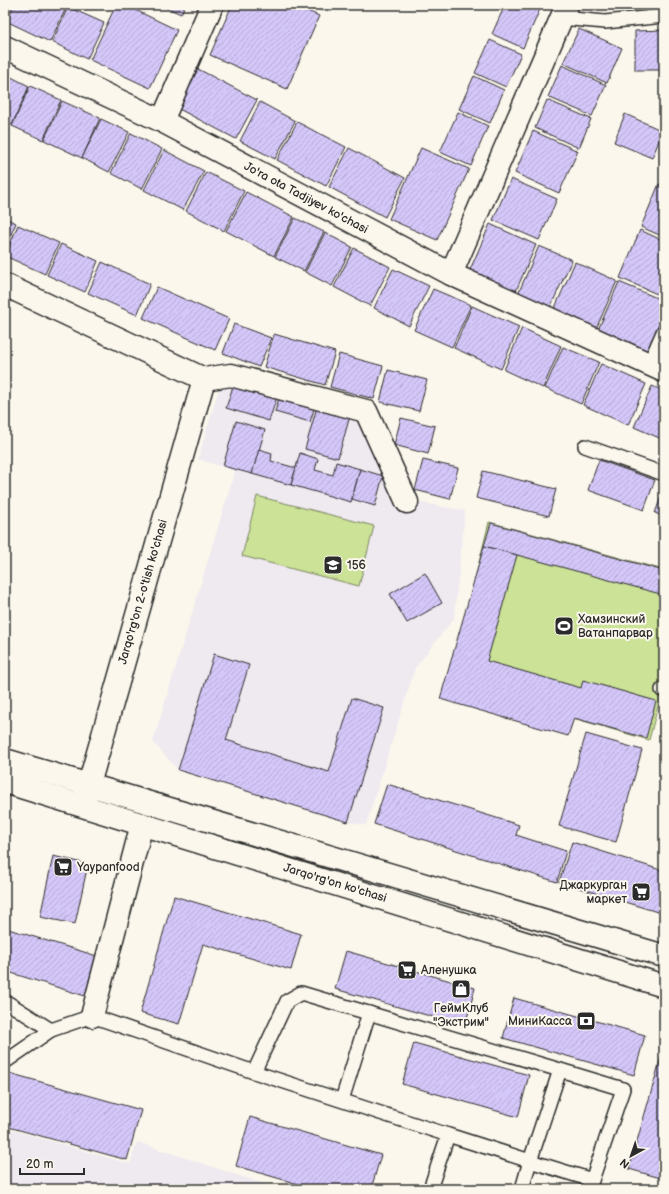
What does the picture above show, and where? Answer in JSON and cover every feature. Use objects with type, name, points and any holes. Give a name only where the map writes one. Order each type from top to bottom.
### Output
[{"type":"street","points":[[162,121],[212,5]]},
{"type":"street","points":[[451,274],[564,12]]},
{"type":"street","name":"Jo'ra ota Tadjiyev ko'chasi","points":[[5,47],[162,121],[451,274],[656,367]]},
{"type":"street","points":[[5,285],[204,379],[231,375],[366,411],[407,502]]},
{"type":"street","name":"Jarqo'rg'on 2-o'tish ko'chasi","points":[[86,795],[204,379]]},
{"type":"street","name":"Jarqo'rg'on ko'chasi","points":[[5,760],[86,795],[142,824],[664,986]]},
{"type":"street","name":"Jarqo'rg'on ko'chasi","points":[[5,782],[86,795],[664,956]]},
{"type":"street","points":[[92,1016],[142,824]]},
{"type":"lane","points":[[564,12],[605,22],[664,16]]},
{"type":"lane","points":[[656,367],[664,330]]},
{"type":"lane","points":[[585,446],[664,474]]},
{"type":"lane","points":[[5,1062],[51,1030],[92,1016],[254,1072],[530,1161],[590,1184],[623,1089],[301,993],[293,996],[287,1001],[254,1072]]},
{"type":"lane","points":[[5,1002],[51,1030]]},
{"type":"lane","points":[[342,1100],[369,1013]]},
{"type":"lane","points":[[522,1189],[560,1070]]},
{"type":"lane","points":[[430,1189],[448,1135]]},
{"type":"shaded area","name":"156","points":[[227,362],[371,405],[413,501],[465,511],[454,618],[415,668],[366,825],[348,822],[178,770],[153,742],[235,471],[198,459]]},
{"type":"shaded area","points":[[5,1128],[130,1164],[137,1142],[279,1189],[5,1189]]},
{"type":"green space","points":[[257,496],[374,526],[359,586],[242,556]]},
{"type":"green space","name":"Хамзинский Ватанпарвар","points":[[489,522],[664,570],[664,683],[649,740],[573,718],[446,696]]},
{"type":"building","points":[[5,5],[10,5],[5,16]]},
{"type":"building","points":[[14,5],[67,6],[50,42],[6,21]]},
{"type":"building","points":[[116,5],[125,5],[177,30],[150,88],[90,60]]},
{"type":"building","points":[[160,5],[185,5],[181,14]]},
{"type":"building","points":[[232,5],[294,5],[319,16],[287,89],[210,55]]},
{"type":"building","points":[[310,5],[324,5],[322,11]]},
{"type":"building","points":[[505,5],[531,5],[540,9],[523,48],[492,34]]},
{"type":"building","points":[[613,5],[659,5],[614,11]]},
{"type":"building","points":[[68,7],[104,23],[87,59],[52,42]]},
{"type":"building","points":[[579,29],[622,48],[607,83],[563,63]]},
{"type":"building","points":[[664,30],[664,70],[635,70],[635,31]]},
{"type":"building","points":[[490,40],[521,54],[506,87],[475,73]]},
{"type":"building","points":[[562,65],[606,85],[592,116],[548,97]]},
{"type":"building","points":[[198,69],[257,100],[236,139],[177,108]]},
{"type":"building","points":[[5,74],[29,86],[12,125],[5,122]]},
{"type":"building","points":[[474,76],[504,90],[490,123],[459,109]]},
{"type":"building","points":[[30,86],[61,100],[43,140],[12,126]]},
{"type":"building","points":[[547,100],[591,119],[579,148],[535,128]]},
{"type":"building","points":[[62,101],[100,118],[82,158],[44,140]]},
{"type":"building","points":[[260,102],[295,121],[275,159],[240,141]]},
{"type":"building","points":[[458,112],[488,126],[471,166],[440,152]]},
{"type":"building","points":[[625,114],[663,131],[652,158],[614,142]]},
{"type":"building","points":[[101,119],[129,132],[109,172],[82,158]]},
{"type":"building","points":[[297,122],[346,147],[326,186],[277,160]]},
{"type":"building","points":[[533,131],[578,151],[559,193],[515,173]]},
{"type":"building","points":[[131,133],[162,149],[142,189],[111,173]]},
{"type":"building","points":[[349,148],[405,178],[385,217],[329,187]]},
{"type":"building","points":[[421,148],[469,169],[437,240],[389,219]]},
{"type":"building","points":[[164,150],[204,171],[183,210],[144,190]]},
{"type":"building","points":[[206,172],[244,191],[224,231],[186,211]]},
{"type":"building","points":[[511,179],[557,199],[539,240],[493,220]]},
{"type":"building","points":[[659,184],[664,186],[664,237],[641,227]]},
{"type":"building","points":[[246,192],[294,217],[274,256],[226,231]]},
{"type":"building","points":[[5,218],[16,223],[5,248]]},
{"type":"building","points":[[295,218],[324,232],[304,271],[275,257]]},
{"type":"building","points":[[490,224],[536,245],[515,293],[469,272]]},
{"type":"building","points":[[18,225],[59,243],[45,274],[5,256]]},
{"type":"building","points":[[640,230],[664,241],[664,297],[620,278]]},
{"type":"building","points":[[325,233],[352,247],[332,286],[305,272]]},
{"type":"building","points":[[61,244],[98,261],[85,292],[47,275]]},
{"type":"building","points":[[539,246],[572,260],[550,308],[518,294]]},
{"type":"building","points":[[354,248],[390,267],[370,306],[334,287]]},
{"type":"building","points":[[102,262],[150,284],[137,315],[88,293]]},
{"type":"building","points":[[575,262],[617,281],[596,329],[554,310]]},
{"type":"building","points":[[393,269],[429,286],[409,326],[374,308]]},
{"type":"building","points":[[619,282],[664,301],[664,319],[650,352],[598,330]]},
{"type":"building","points":[[157,287],[229,319],[215,350],[143,318]]},
{"type":"building","points":[[433,289],[471,305],[452,347],[414,330]]},
{"type":"building","points":[[472,306],[519,327],[501,369],[454,348]]},
{"type":"building","points":[[234,324],[271,338],[259,367],[223,353]]},
{"type":"building","points":[[522,328],[561,346],[543,388],[504,370]]},
{"type":"building","points":[[274,334],[335,352],[325,385],[264,367]]},
{"type":"building","points":[[563,347],[599,362],[581,404],[545,388]]},
{"type":"building","points":[[339,354],[383,366],[374,399],[330,387]]},
{"type":"building","points":[[601,364],[646,384],[628,425],[583,405]]},
{"type":"building","points":[[388,370],[427,380],[419,411],[380,402]]},
{"type":"building","points":[[235,380],[278,394],[269,421],[226,408]]},
{"type":"building","points":[[652,386],[664,391],[664,440],[634,427]]},
{"type":"building","points":[[280,395],[315,406],[310,422],[275,412]]},
{"type":"building","points":[[317,407],[350,416],[338,458],[305,449]]},
{"type":"building","points":[[401,418],[435,426],[428,454],[394,445]]},
{"type":"building","points":[[236,421],[265,430],[252,474],[223,466]]},
{"type":"building","points":[[259,449],[272,453],[271,461],[296,468],[291,485],[252,474]]},
{"type":"building","points":[[300,453],[318,459],[315,470],[333,475],[336,462],[360,469],[351,502],[291,485]]},
{"type":"building","points":[[423,460],[458,468],[450,499],[415,490]]},
{"type":"building","points":[[599,460],[655,480],[644,510],[588,490]]},
{"type":"building","points":[[360,469],[383,476],[375,506],[352,499]]},
{"type":"building","points":[[483,471],[556,489],[549,516],[476,498]]},
{"type":"building","points":[[664,489],[664,517],[655,513]]},
{"type":"building","points":[[491,523],[664,571],[664,595],[484,546]]},
{"type":"building","points":[[484,546],[517,555],[487,661],[581,688],[583,680],[656,701],[646,738],[574,718],[568,736],[440,699]]},
{"type":"building","points":[[425,573],[442,603],[407,623],[390,594]]},
{"type":"building","points":[[214,654],[249,665],[226,740],[329,772],[352,698],[384,708],[348,822],[178,770]]},
{"type":"building","points":[[586,734],[642,750],[616,842],[559,826]]},
{"type":"building","points":[[387,784],[519,825],[516,835],[566,851],[557,882],[374,824]]},
{"type":"building","points":[[572,842],[664,871],[664,914],[559,882]]},
{"type":"building","points":[[53,856],[88,864],[75,924],[40,917]]},
{"type":"building","points":[[174,896],[301,934],[291,970],[203,944],[179,1024],[140,1013]]},
{"type":"building","points":[[5,928],[97,956],[85,996],[5,971]]},
{"type":"building","points":[[346,951],[475,988],[465,1026],[335,989]]},
{"type":"building","points":[[514,998],[645,1035],[634,1075],[503,1038]]},
{"type":"building","points":[[414,1043],[529,1075],[518,1117],[402,1084]]},
{"type":"building","points":[[664,1047],[664,1179],[629,1169]]},
{"type":"building","points":[[9,1073],[141,1110],[127,1160],[5,1126],[5,1088]]},
{"type":"building","points":[[250,1117],[381,1155],[371,1189],[315,1189],[236,1166]]},
{"type":"place","name":"156","points":[[333,565]]},
{"type":"place","name":"Хамзинский Ватанпарвар","points":[[564,626]]},
{"type":"place","name":"Yaypanfood","points":[[63,867]]},
{"type":"place","name":"Джаркурган маркет","points":[[641,892]]},
{"type":"place","name":"Аленушка","points":[[407,970]]},
{"type":"place","name":"ГеймКлуб \"Экстрим\"","points":[[461,989]]},
{"type":"place","name":"МиниКасса","points":[[586,1021]]}]
